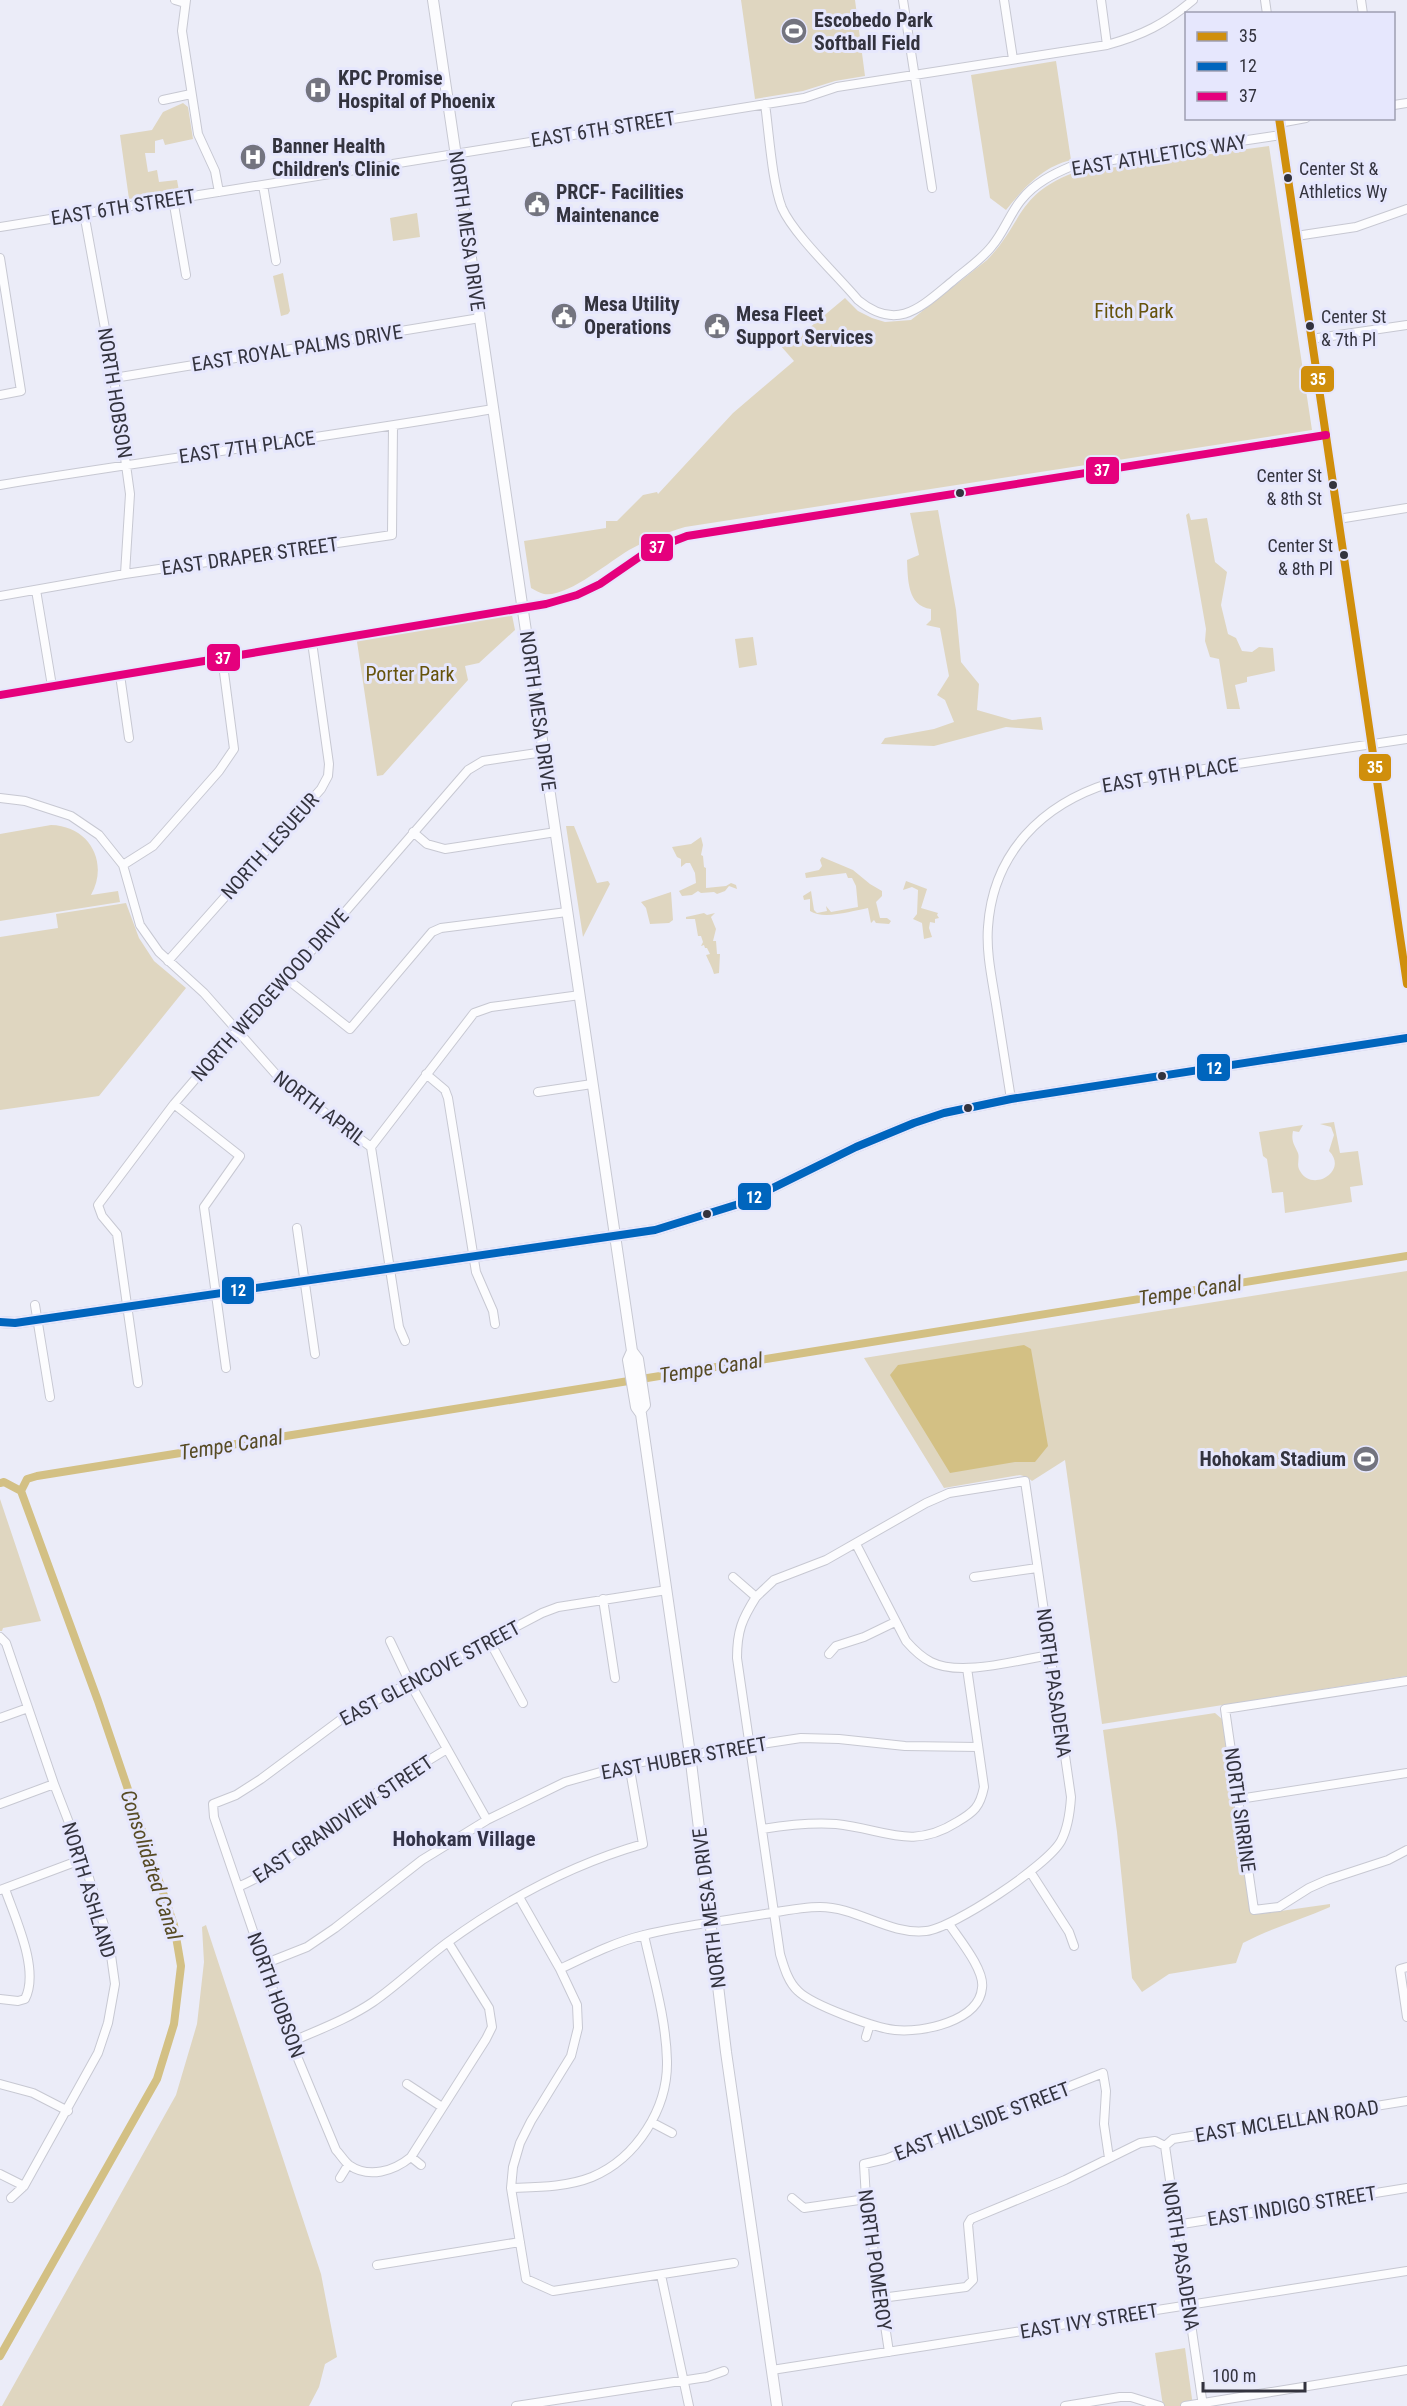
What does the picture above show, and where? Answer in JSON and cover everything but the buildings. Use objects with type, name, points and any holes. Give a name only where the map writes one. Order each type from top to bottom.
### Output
[{"type":"main road","name":"NORTH MESA DRIVE","points":[[433,0],[632,1352],[638,1359],[635,1372],[637,1387],[645,1405],[640,1411],[690,1754],[727,2061],[777,2406]]},
{"type":"main road","points":[[0,1322],[15,1323],[472,1257],[615,1236],[678,1224],[742,1203],[856,1147],[897,1129],[944,1113],[1011,1099],[1407,1038]]},
{"type":"main road","points":[[0,1330],[15,1323]]},
{"type":"street","points":[[175,0],[185,1],[182,31],[198,135],[215,171],[219,192]]},
{"type":"street","points":[[903,0],[932,188]]},
{"type":"street","points":[[1004,0],[1013,59]]},
{"type":"street","points":[[1101,0],[1107,45]]},
{"type":"street","name":"EAST 6TH STREET","points":[[0,227],[456,152],[804,98],[837,87],[1107,45],[1147,32],[1166,22],[1183,4],[1193,0]]},
{"type":"street","points":[[163,100],[191,94]]},
{"type":"street","name":"EAST ATHLETICS WAY","points":[[765,104],[778,191],[782,207],[790,223],[858,300],[869,309],[887,315],[908,314],[921,306],[982,256],[993,245],[1022,199],[1036,184],[1057,172],[1072,166],[1281,135]]},
{"type":"street","points":[[1279,121],[1407,984]]},
{"type":"street","points":[[263,185],[276,261]]},
{"type":"street","points":[[173,199],[186,275]]},
{"type":"street","points":[[1296,236],[1356,226],[1407,209]]},
{"type":"street","name":"NORTH HOBSON","points":[[84,213],[114,378],[130,494],[125,574]]},
{"type":"street","points":[[0,258],[4,311],[21,391],[0,395]]},
{"type":"street","name":"EAST ROYAL PALMS DRIVE","points":[[114,378],[480,318]]},
{"type":"street","points":[[1311,339],[1407,324]]},
{"type":"street","name":"EAST 7TH PLACE","points":[[0,485],[494,409]]},
{"type":"street","name":"EAST DRAPER STREET","points":[[0,596],[125,574],[393,535],[393,426]]},
{"type":"street","points":[[0,695],[524,607],[577,595],[600,584],[648,551],[687,536],[1326,435]]},
{"type":"street","points":[[1338,519],[1407,508]]},
{"type":"street","points":[[36,590],[52,686]]},
{"type":"street","name":"NORTH LESUEUR","points":[[168,961],[321,789],[328,776],[329,764],[312,642]]},
{"type":"street","points":[[0,798],[25,801],[71,816],[99,835],[123,865],[153,846],[219,771],[234,749],[222,657]]},
{"type":"street","points":[[120,675],[129,738]]},
{"type":"street","name":"EAST 9TH PLACE","points":[[1011,1099],[989,951],[988,927],[992,901],[1002,870],[1015,846],[1029,831],[1064,801],[1084,791],[1110,783],[1407,739]]},
{"type":"street","name":"NORTH WEDGEWOOD DRIVE","points":[[126,1306],[117,1234],[102,1215],[98,1205],[174,1104],[238,1029],[287,979],[468,770],[483,761],[544,752]]},
{"type":"street","points":[[413,832],[427,844],[445,849],[556,832]]},
{"type":"street","name":"NORTH APRIL","points":[[123,865],[140,925],[159,952],[204,993],[281,1080],[372,1148],[399,1327],[405,1341]]},
{"type":"street","points":[[287,979],[350,1029],[432,932],[441,928],[567,912]]},
{"type":"street","points":[[372,1148],[474,1013],[490,1007],[580,995]]},
{"type":"street","points":[[426,1074],[445,1090],[448,1098],[472,1257],[477,1278],[493,1311],[495,1324]]},
{"type":"street","points":[[538,1092],[592,1084]]},
{"type":"street","points":[[174,1104],[240,1156],[204,1207],[226,1368]]},
{"type":"street","points":[[297,1228],[315,1354]]},
{"type":"street","points":[[35,1305],[50,1397]]},
{"type":"street","points":[[126,1306],[138,1383]]},
{"type":"street","name":"NORTH PASADENA","points":[[560,1969],[591,1954],[644,1935],[711,1922],[820,1907],[844,1910],[908,1931],[927,1931],[949,1924],[1031,1873],[1049,1858],[1060,1842],[1070,1816],[1071,1797],[1025,1481],[949,1493],[926,1503],[856,1544]]},
{"type":"street","points":[[949,1924],[978,1968],[983,1986],[979,2001],[967,2014],[940,2026],[903,2031],[870,2024],[817,2003],[798,1991],[787,1976],[780,1954],[737,1658],[737,1638],[743,1618],[756,1597],[774,1580],[826,1560],[856,1544],[906,1641],[917,1653],[931,1662],[945,1667],[967,1668],[1050,1655]]},
{"type":"street","points":[[974,1577],[1037,1568]]},
{"type":"street","points":[[733,1576],[756,1597]]},
{"type":"street","name":"EAST GLENCOVE STREET","points":[[213,1804],[236,1795],[261,1779],[343,1718],[489,1640],[558,1607],[667,1590]]},
{"type":"street","points":[[603,1599],[615,1678]]},
{"type":"street","points":[[829,1654],[837,1646],[864,1637],[895,1622]]},
{"type":"street","name":"NORTH ASHLAND","points":[[1,1638],[83,1859],[109,1941],[115,1984],[108,2024],[98,2054],[24,2186],[11,2198]]},
{"type":"street","points":[[489,1640],[523,1703]]},
{"type":"street","points":[[390,1641],[410,1683],[487,1820]]},
{"type":"street","points":[[762,1829],[804,1823],[835,1824],[907,1838],[923,1838],[953,1825],[972,1813],[981,1802],[984,1787],[967,1668]]},
{"type":"street","name":"NORTH SIRRINE","points":[[1407,1681],[1225,1709],[1254,1910],[1279,1907],[1309,1888],[1388,1860],[1407,1850]]},
{"type":"street","points":[[0,1718],[28,1707]]},
{"type":"street","name":"EAST HUBER STREET","points":[[264,1964],[307,1947],[422,1860],[487,1820],[565,1782],[630,1764],[801,1738],[839,1739],[905,1746],[978,1747]]},
{"type":"street","name":"EAST GRANDVIEW STREET","points":[[238,1887],[262,1877],[282,1864],[359,1804],[447,1749]]},
{"type":"street","points":[[291,2042],[373,2003],[448,1942],[519,1897],[583,1864],[643,1844],[630,1764]]},
{"type":"street","points":[[1239,1799],[1407,1773]]},
{"type":"street","points":[[0,1803],[54,1784]]},
{"type":"street","name":"NORTH HOBSON","points":[[213,1804],[214,1817],[291,2042],[336,2150],[348,2165]]},
{"type":"street","points":[[0,1999],[18,2001],[26,1999],[29,1993],[30,1974],[25,1945],[2,1890],[83,1859]]},
{"type":"street","points":[[1031,1873],[1069,1932],[1074,1946]]},
{"type":"street","points":[[519,1897],[560,1969],[577,2005],[578,2028],[571,2056],[531,2121],[520,2143],[513,2167],[511,2188],[526,2279],[553,2291],[734,2263]]},
{"type":"street","points":[[511,2188],[556,2186],[593,2176],[625,2156],[652,2123],[664,2088],[668,2064],[660,2006],[644,1935]]},
{"type":"street","points":[[340,2178],[348,2165],[365,2172],[383,2172],[399,2166],[411,2157],[492,2027],[489,2008],[448,1942]]},
{"type":"street","points":[[1403,1968],[1407,2017]]},
{"type":"street","points":[[866,2037],[870,2024]]},
{"type":"street","name":"EAST HILLSIDE STREET","points":[[863,2167],[864,2164],[886,2159],[1103,2073],[1106,2091],[1104,2124],[1109,2158]]},
{"type":"street","points":[[0,2084],[33,2093],[68,2111]]},
{"type":"street","points":[[407,2084],[442,2107]]},
{"type":"street","name":"EAST MCLELLAN ROAD","points":[[881,2298],[966,2287],[973,2280],[968,2224],[971,2219],[1065,2180],[1140,2143],[1155,2141],[1167,2144],[1182,2137],[1407,2101]]},
{"type":"street","points":[[652,2123],[672,2133]]},
{"type":"street","name":"NORTH PASADENA","points":[[1167,2144],[1176,2225],[1203,2405]]},
{"type":"street","points":[[411,2157],[421,2165]]},
{"type":"street","name":"NORTH POMEROY","points":[[863,2167],[889,2352]]},
{"type":"street","points":[[0,2174],[24,2186]]},
{"type":"street","name":"EAST INDIGO STREET","points":[[1176,2225],[1407,2188]]},
{"type":"street","points":[[792,2198],[804,2208],[866,2199]]},
{"type":"street","points":[[377,2265],[520,2242]]},
{"type":"street","name":"EAST IVY STREET","points":[[771,2370],[1407,2271]]},
{"type":"street","points":[[661,2275],[689,2406]]},
{"type":"street","points":[[1185,2406],[1203,2405],[1407,2370]]},
{"type":"street","points":[[516,2406],[707,2377],[724,2371]]},
{"type":"street","points":[[1065,2406],[1131,2397],[1160,2406]]},
{"type":"green space","name":"Escobedo Park Softball Field","points":[[741,0],[855,0],[865,76],[835,81],[803,91],[755,99]]},
{"type":"green space","points":[[1056,61],[1071,160],[1042,173],[1006,210],[990,198],[971,75]]},
{"type":"green space","points":[[183,103],[188,107],[193,139],[165,145],[163,139],[155,141],[155,153],[145,153],[148,172],[157,170],[159,182],[177,180],[179,191],[129,199],[120,135],[152,130],[163,112]]},
{"type":"green space","name":"Fitch Park","points":[[1269,146],[1312,430],[685,527],[636,546],[588,578],[564,590],[544,594],[531,588],[524,541],[606,528],[606,521],[617,521],[643,495],[657,492],[658,494],[733,413],[794,361],[780,345],[795,331],[802,334],[845,298],[858,311],[872,318],[885,322],[911,320],[987,260],[999,247],[1030,200],[1054,182],[1073,173]]},
{"type":"green space","points":[[417,213],[420,237],[393,241],[390,218]]},
{"type":"green space","points":[[283,273],[290,311],[281,316],[273,276]]},
{"type":"green space","points":[[938,510],[956,610],[961,662],[979,684],[977,710],[1012,720],[1041,717],[1043,730],[1006,727],[934,746],[881,744],[885,738],[934,729],[954,722],[945,700],[937,695],[949,676],[940,628],[926,625],[931,620],[931,609],[917,603],[910,590],[908,575],[907,560],[919,555],[910,513]]},
{"type":"green space","points":[[1189,513],[1191,520],[1207,518],[1215,562],[1227,572],[1221,605],[1228,634],[1236,638],[1242,651],[1252,652],[1259,647],[1273,648],[1275,671],[1247,677],[1247,682],[1235,685],[1240,709],[1227,709],[1219,659],[1210,657],[1205,641],[1206,629],[1186,515]]},
{"type":"green space","name":"Porter Park","points":[[511,610],[515,630],[479,663],[465,666],[468,680],[383,775],[377,776],[356,635]]},
{"type":"green space","points":[[753,637],[757,665],[739,668],[735,639]]},
{"type":"green space","points":[[51,825],[65,827],[76,832],[86,839],[92,848],[97,859],[98,871],[91,895],[118,891],[120,902],[0,921],[0,834]]},
{"type":"green space","points":[[566,826],[574,826],[597,883],[608,881],[610,884],[583,937]]},
{"type":"green space","points":[[701,837],[703,845],[701,855],[706,868],[706,888],[726,886],[731,883],[736,885],[737,889],[729,886],[725,891],[717,894],[698,891],[692,895],[682,896],[679,891],[696,883],[695,873],[690,863],[681,867],[681,859],[677,857],[672,847],[691,844]]},
{"type":"green space","points":[[822,857],[853,870],[882,891],[882,896],[876,902],[880,918],[887,918],[891,921],[889,924],[876,923],[874,920],[871,923],[868,908],[830,915],[816,914],[810,911],[810,899],[804,900],[803,896],[811,891],[814,910],[817,913],[827,911],[826,906],[831,912],[858,907],[856,886],[846,873],[806,878],[805,873],[819,870],[822,866],[820,860]]},
{"type":"green space","points":[[906,881],[927,889],[921,908],[938,913],[939,918],[935,919],[935,923],[930,922],[932,937],[924,939],[922,923],[913,919],[917,914],[918,890],[912,887],[903,890]]},
{"type":"green space","points":[[671,892],[673,920],[669,923],[650,924],[646,908],[641,902]]},
{"type":"green space","points":[[126,903],[139,938],[154,961],[186,988],[99,1096],[0,1110],[0,937],[58,928],[56,914]]},
{"type":"green space","points":[[704,913],[707,915],[715,913],[711,917],[716,929],[713,941],[716,941],[717,954],[720,954],[719,973],[714,974],[706,955],[710,954],[704,945],[701,946],[703,942],[701,936],[698,936],[695,919],[686,919],[686,917]]},
{"type":"green space","points":[[1334,1122],[1340,1153],[1358,1151],[1363,1185],[1350,1187],[1352,1202],[1285,1213],[1283,1192],[1272,1193],[1267,1159],[1263,1156],[1259,1132],[1303,1125],[1299,1132],[1293,1131],[1292,1134],[1299,1169],[1306,1177],[1320,1180],[1332,1172],[1335,1166],[1329,1151],[1334,1135],[1331,1127],[1320,1124]]},
{"type":"green space","points":[[1407,1271],[1407,1676],[1102,1724],[1065,1460],[1032,1481],[1020,1475],[944,1488],[864,1358]]},
{"type":"green space","points":[[0,1499],[41,1621],[3,1628],[2,1631],[0,1631]]},
{"type":"green space","points":[[1215,1713],[1222,1719],[1250,1906],[1259,1914],[1330,1904],[1330,1907],[1243,1943],[1236,1963],[1169,1974],[1142,1992],[1132,1978],[1117,1832],[1103,1730]]},
{"type":"green space","points":[[206,1925],[321,2274],[337,2357],[325,2364],[319,2387],[309,2406],[2,2406],[176,2095],[197,2024],[204,1962],[202,1927]]},
{"type":"green space","points":[[1185,2348],[1193,2406],[1163,2406],[1155,2353]]},
{"type":"shaded area","points":[[1024,1345],[1031,1349],[1048,1446],[1035,1462],[1015,1462],[950,1473],[890,1375],[898,1365]]},
{"type":"waterway","name":"Tempe Canal","points":[[21,1491],[27,1479],[37,1476],[1407,1256]]},
{"type":"waterway","points":[[0,1483],[4,1482],[21,1491]]},
{"type":"waterway","name":"Consolidated Canal","points":[[0,2356],[157,2079],[174,2024],[181,1966],[174,1925],[98,1701],[21,1491]]},
{"type":"transit line","name":"35","points":[[1279,120],[1407,984]]},
{"type":"transit line","name":"37","points":[[0,695],[546,604],[577,595],[600,584],[648,551],[687,536],[1326,435]]},
{"type":"transit line","name":"12","points":[[0,1322],[15,1323],[655,1230],[742,1203],[856,1147],[944,1113],[1011,1099],[1407,1038]]},
{"type":"place","name":"Escobedo Park Softball Field","points":[[794,31]]},
{"type":"place","name":"KPC Promise Hospital of Phoenix","points":[[318,90]]},
{"type":"place","name":"Banner Health Children's Clinic","points":[[253,157]]},
{"type":"place","name":"Center St & Athletics Wy","points":[[1288,178]]},
{"type":"place","name":"PRCF- Facilities Maintenance","points":[[537,204]]},
{"type":"place","name":"Mesa Utility Operations","points":[[564,316]]},
{"type":"place","name":"Mesa Fleet Support Services","points":[[717,326]]},
{"type":"place","name":"Center St & 7th Pl","points":[[1310,326]]},
{"type":"place","name":"Center St & 8th St","points":[[1333,485]]},
{"type":"place","name":"Center St & 8th Pl","points":[[1344,555]]},
{"type":"place","name":"Hohokam Stadium","points":[[1366,1459]]},
{"type":"district","name":"Hohokam Village","points":[[464,1839]]}]
